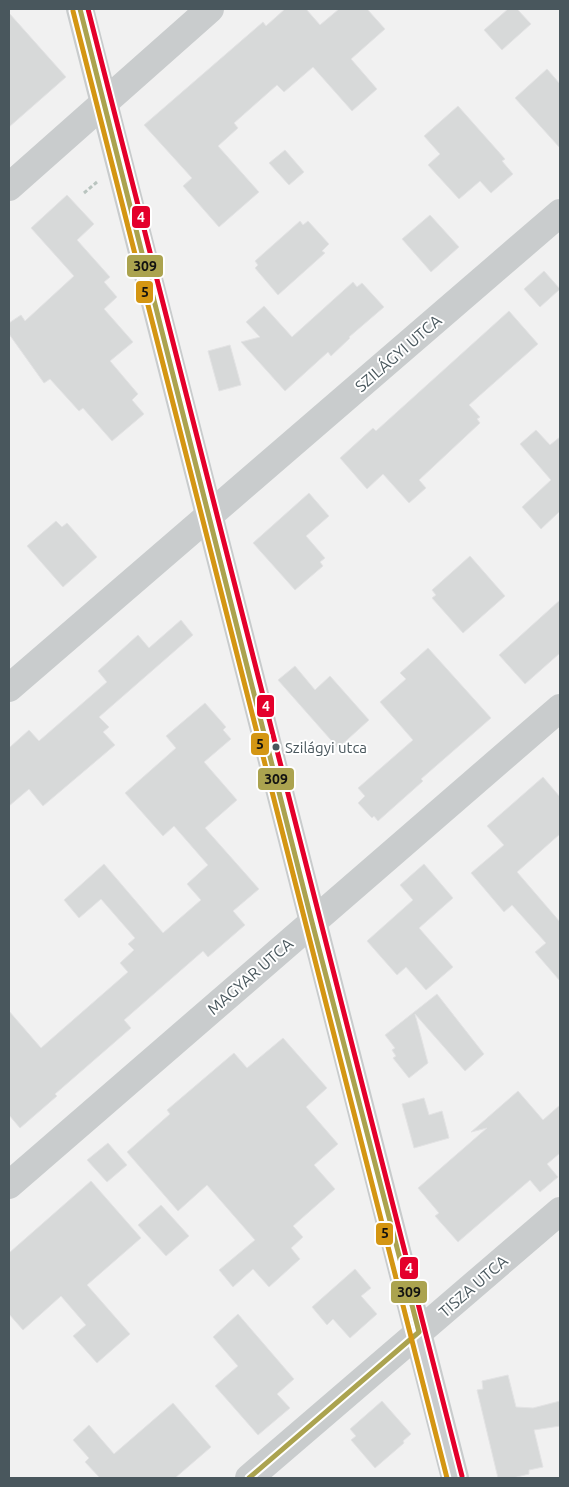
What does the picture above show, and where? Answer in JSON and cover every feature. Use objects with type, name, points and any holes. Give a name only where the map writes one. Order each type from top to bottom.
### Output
[{"type":"street","points":[[80,9],[312,922],[456,1478]]},
{"type":"street","points":[[9,187],[210,9]]},
{"type":"street","name":"SZILÁGYI UTCA","points":[[9,688],[560,213]]},
{"type":"street","name":"MAGYAR UTCA","points":[[9,1185],[560,708]]},
{"type":"street","name":"TISZA UTCA","points":[[250,1478],[560,1211]]},
{"type":"path","points":[[84,193],[97,181]]},
{"type":"building","points":[[285,9],[306,9],[320,25],[339,9],[367,9],[385,29],[351,59],[377,89],[352,111],[313,67],[284,92],[277,85],[234,123],[238,128],[218,146],[259,192],[219,227],[183,186],[192,178],[144,125],[263,22],[266,26]]},
{"type":"building","points":[[508,9],[517,9],[531,24],[502,50],[484,30]]},
{"type":"building","points":[[9,13],[66,77],[9,127]]},
{"type":"building","points":[[547,69],[560,84],[560,148],[515,98]]},
{"type":"building","points":[[458,106],[505,159],[502,161],[513,174],[491,193],[480,181],[459,199],[428,165],[440,154],[424,136]]},
{"type":"building","points":[[285,150],[304,172],[289,185],[269,163]]},
{"type":"building","points":[[67,195],[94,224],[77,240],[110,277],[104,282],[117,297],[104,309],[133,342],[110,361],[138,394],[132,400],[144,414],[112,441],[83,408],[79,411],[50,379],[44,383],[9,334],[9,323],[21,315],[25,321],[74,276],[31,228]]},
{"type":"building","points":[[430,215],[459,247],[431,272],[402,239]]},
{"type":"building","points":[[300,221],[303,225],[308,221],[329,244],[322,251],[325,253],[278,295],[255,268],[258,265],[255,261]]},
{"type":"building","points":[[544,271],[560,289],[540,307],[524,289]]},
{"type":"building","points":[[353,282],[357,287],[362,283],[384,307],[349,337],[331,356],[328,352],[285,391],[241,342],[260,337],[246,322],[264,306],[292,337]]},
{"type":"building","points":[[509,311],[538,344],[469,405],[480,417],[477,419],[480,423],[419,480],[426,488],[409,503],[383,474],[367,489],[340,458],[373,428],[376,431]]},
{"type":"building","points":[[230,345],[241,385],[219,391],[208,351]]},
{"type":"building","points":[[536,430],[550,445],[560,437],[560,511],[541,529],[522,507],[551,480],[520,444]]},
{"type":"building","points":[[309,493],[329,516],[306,536],[325,558],[320,562],[323,566],[295,590],[253,543]]},
{"type":"building","points":[[56,521],[62,527],[67,523],[97,557],[63,587],[27,546]]},
{"type":"building","points":[[470,556],[505,596],[463,633],[432,598],[436,595],[432,590]]},
{"type":"building","points":[[560,600],[560,653],[525,684],[499,655]]},
{"type":"building","points":[[181,620],[193,635],[99,717],[109,727],[103,732],[115,745],[43,806],[29,789],[9,806],[9,748],[29,730],[39,741],[107,682],[98,671],[138,635],[149,648]]},
{"type":"building","points":[[428,648],[491,718],[421,779],[423,781],[378,821],[374,816],[372,818],[358,803],[365,796],[358,788],[413,740],[380,702],[406,679],[400,673]]},
{"type":"building","points":[[295,666],[315,690],[330,676],[369,720],[338,748],[278,680]]},
{"type":"building","points":[[205,703],[226,727],[223,730],[231,739],[204,762],[237,800],[205,828],[259,889],[233,911],[245,925],[208,957],[203,951],[124,1020],[131,1028],[55,1094],[57,1096],[20,1128],[9,1115],[9,1011],[41,1048],[128,972],[120,963],[134,950],[128,944],[135,938],[101,899],[79,918],[64,900],[104,864],[163,933],[201,900],[187,884],[208,865],[174,826],[163,836],[125,793],[176,748],[166,736]]},
{"type":"building","points":[[543,777],[560,797],[560,834],[517,872],[560,922],[560,981],[535,952],[546,943],[512,905],[504,912],[471,873],[504,845],[487,826]]},
{"type":"building","points":[[424,864],[453,898],[419,928],[453,967],[426,990],[406,967],[397,975],[367,941],[413,900],[400,885]]},
{"type":"building","points":[[437,994],[484,1054],[465,1071],[415,1014],[428,1063],[409,1078],[393,1058],[396,1056],[392,1050],[395,1048],[385,1035]]},
{"type":"building","points":[[283,1038],[327,1088],[306,1107],[338,1144],[314,1165],[335,1189],[293,1226],[303,1237],[291,1248],[300,1259],[269,1287],[253,1269],[233,1287],[219,1270],[255,1240],[207,1185],[178,1211],[127,1152],[170,1114],[167,1110],[234,1053],[247,1068]]},
{"type":"building","points":[[518,1091],[543,1120],[560,1105],[560,1153],[547,1164],[558,1177],[540,1192],[530,1180],[458,1242],[435,1216],[439,1213],[418,1188],[487,1128],[471,1132]]},
{"type":"building","points":[[424,1098],[429,1115],[442,1111],[449,1138],[414,1148],[402,1104]]},
{"type":"building","points":[[108,1143],[127,1165],[107,1182],[87,1160]]},
{"type":"building","points":[[91,1181],[141,1238],[87,1285],[130,1334],[97,1363],[73,1336],[86,1325],[61,1296],[23,1330],[9,1314],[9,1253]]},
{"type":"building","points":[[161,1205],[189,1236],[166,1256],[138,1225]]},
{"type":"building","points":[[355,1269],[371,1288],[361,1296],[377,1314],[350,1338],[333,1319],[327,1325],[312,1307]]},
{"type":"building","points":[[238,1314],[294,1379],[277,1394],[290,1408],[258,1435],[215,1386],[238,1366],[213,1337]]},
{"type":"building","points":[[508,1375],[516,1407],[533,1408],[560,1401],[560,1426],[534,1430],[543,1467],[529,1470],[529,1474],[513,1478],[498,1478],[477,1390],[483,1389],[482,1381]]},
{"type":"building","points":[[382,1401],[411,1434],[403,1441],[404,1443],[375,1468],[351,1440],[356,1436],[350,1429]]},
{"type":"building","points":[[173,1403],[211,1447],[175,1478],[100,1478],[85,1462],[89,1458],[73,1440],[89,1425],[114,1454]]},
{"type":"transit line","name":"309","points":[[80,9],[312,922],[419,1332],[249,1478]]},
{"type":"transit line","name":"4","points":[[88,9],[462,1476]]},
{"type":"transit line","name":"5","points":[[73,11],[447,1478]]},
{"type":"place","name":"Szilágyi utca","points":[[276,747]]}]
